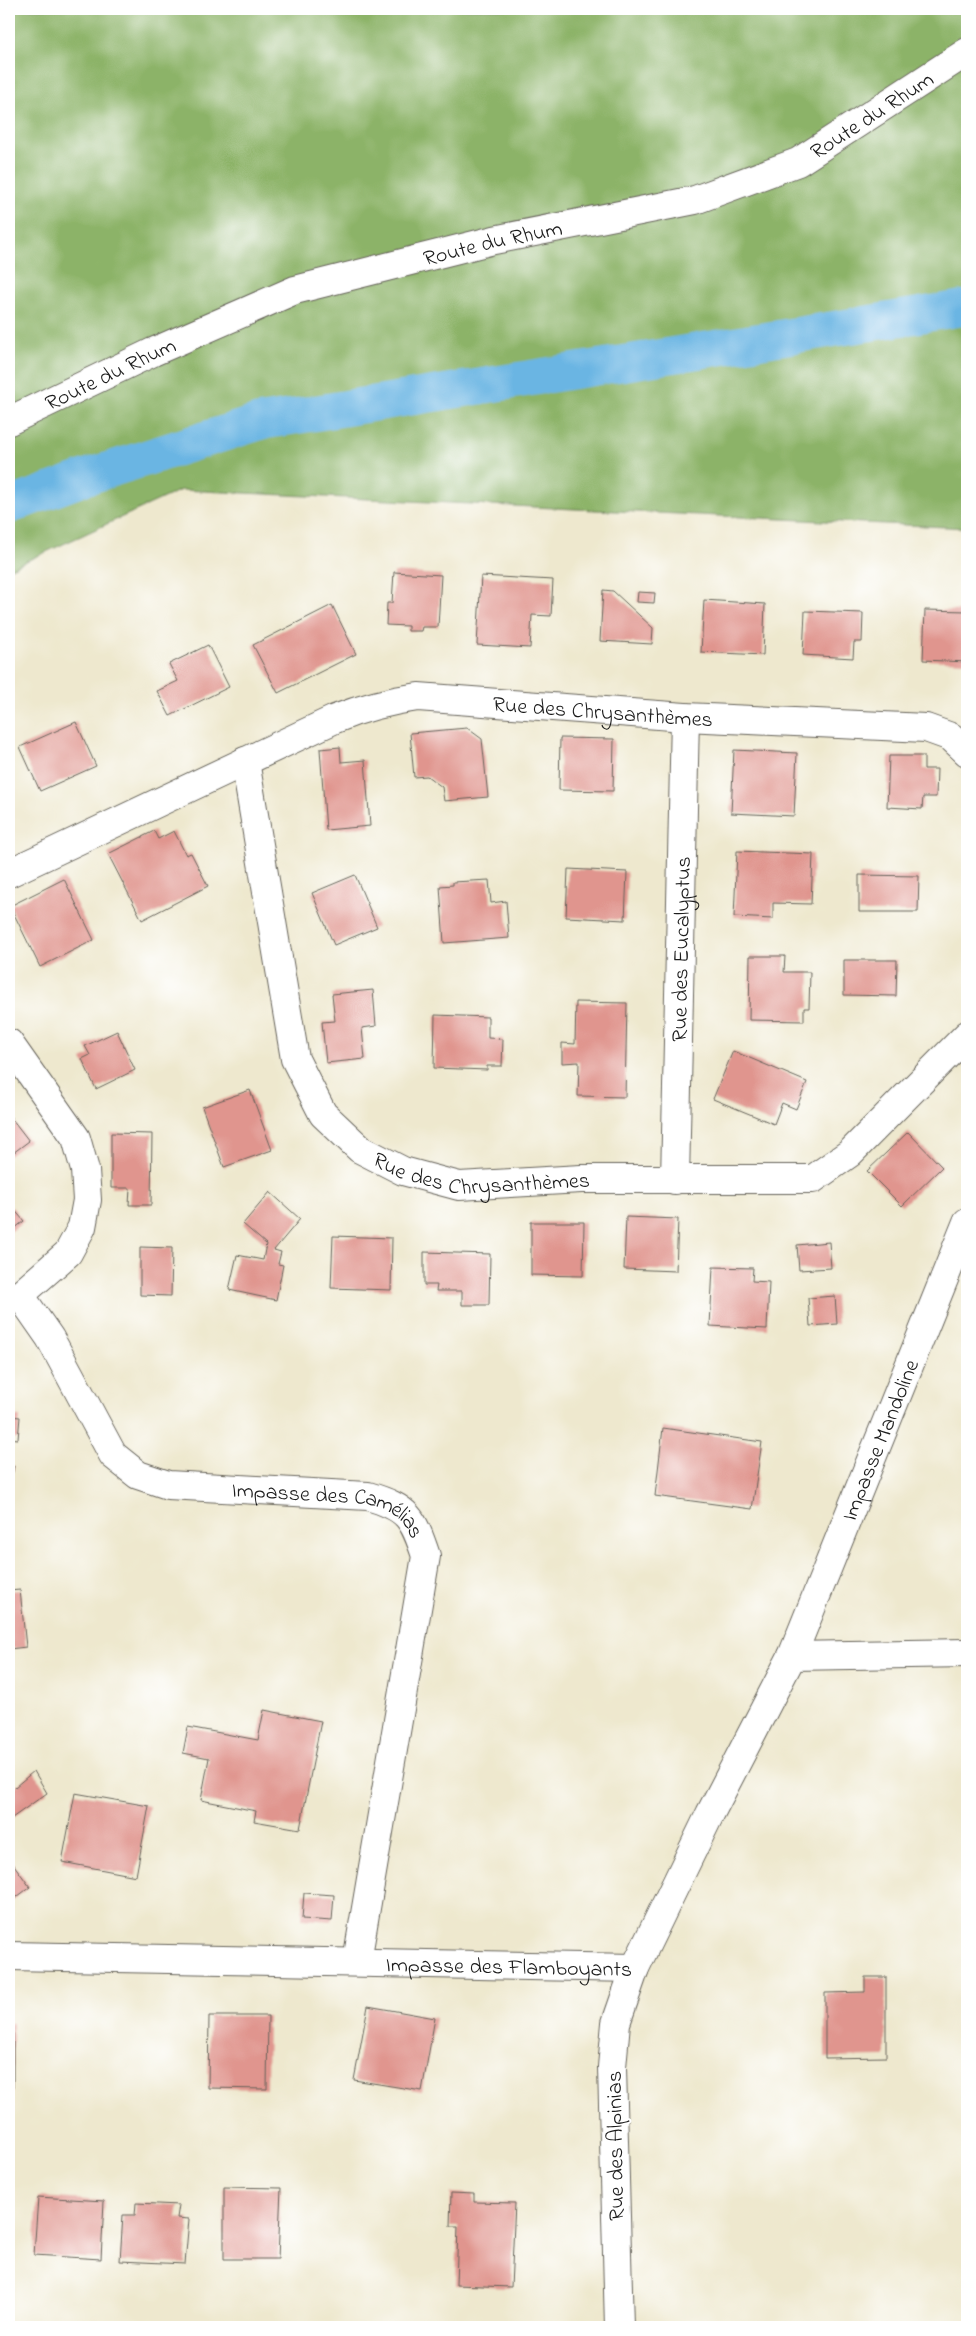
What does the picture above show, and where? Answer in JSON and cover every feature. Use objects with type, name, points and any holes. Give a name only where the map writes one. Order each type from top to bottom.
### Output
[{"type":"street","name":"Route du Rhum","points":[[9,421],[152,352],[295,290],[494,240],[695,200],[798,162],[967,52]]},
{"type":"street","name":"Rue des Chrysanthèmes","points":[[9,873],[335,719],[366,707],[418,698],[685,718],[926,728],[951,737],[967,752]]},
{"type":"street","name":"Rue des Eucalyptus","points":[[676,1180],[685,718]]},
{"type":"street","name":"Rue des Chrysanthèmes","points":[[245,761],[295,1059],[322,1114],[360,1149],[403,1171],[459,1186],[581,1179],[813,1179],[850,1153],[967,1035]]},
{"type":"street","points":[[9,1042],[76,1138],[86,1170],[87,1200],[82,1227],[68,1254],[14,1295]]},
{"type":"street","name":"Impasse Mandoline","points":[[792,1656],[967,1222]]},
{"type":"street","name":"Impasse des Camélias","points":[[14,1295],[50,1338],[113,1455],[138,1475],[168,1485],[368,1496],[394,1504],[416,1526],[426,1556],[357,1961]]},
{"type":"street","points":[[792,1656],[967,1653]]},
{"type":"street","name":"Impasse des Flamboyants","points":[[9,1956],[357,1961],[635,1968],[710,1814],[792,1656]]},
{"type":"street","name":"Rue des Alpinias","points":[[619,2327],[612,2067],[616,2023],[635,1968]]},
{"type":"green space","points":[[9,9],[967,9],[967,528],[181,490],[9,569]]},
{"type":"building","points":[[394,572],[441,575],[438,627],[422,627],[421,631],[408,631],[408,626],[386,625],[387,603],[392,603]]},
{"type":"building","points":[[481,576],[553,580],[551,616],[532,615],[530,648],[477,645]]},
{"type":"building","points":[[603,590],[613,591],[653,628],[652,644],[600,641]]},
{"type":"building","points":[[638,592],[655,593],[654,603],[637,602]]},
{"type":"building","points":[[704,600],[765,604],[763,655],[701,652]]},
{"type":"building","points":[[332,605],[356,654],[278,693],[253,645]]},
{"type":"building","points":[[925,610],[967,611],[967,662],[923,660]]},
{"type":"building","points":[[805,611],[863,613],[862,642],[854,642],[853,658],[803,655]]},
{"type":"building","points":[[208,645],[229,687],[170,716],[157,691],[178,681],[169,664]]},
{"type":"building","points":[[76,722],[96,766],[40,791],[20,747]]},
{"type":"building","points":[[467,728],[482,739],[488,797],[444,801],[442,787],[427,776],[414,777],[410,733]]},
{"type":"building","points":[[560,738],[614,739],[613,791],[559,790]]},
{"type":"building","points":[[340,747],[341,762],[365,760],[370,826],[326,830],[320,749]]},
{"type":"building","points":[[734,750],[797,753],[794,816],[731,813]]},
{"type":"building","points":[[889,756],[924,756],[924,769],[937,769],[936,797],[923,797],[922,809],[887,807]]},
{"type":"building","points":[[154,831],[158,839],[174,831],[186,855],[191,853],[208,886],[142,920],[108,854]]},
{"type":"building","points":[[737,851],[813,854],[811,904],[773,903],[773,919],[734,917]]},
{"type":"building","points":[[568,869],[627,872],[625,920],[566,917]]},
{"type":"building","points":[[355,875],[377,927],[334,945],[312,893]]},
{"type":"building","points":[[859,875],[919,876],[918,912],[859,912]]},
{"type":"building","points":[[64,879],[94,940],[40,967],[10,906]]},
{"type":"building","points":[[489,880],[491,903],[506,901],[509,938],[444,943],[440,886],[453,885],[453,882]]},
{"type":"building","points":[[750,956],[785,956],[784,972],[810,972],[809,1008],[804,1008],[804,1021],[749,1020]]},
{"type":"building","points":[[844,960],[897,960],[896,996],[844,995]]},
{"type":"building","points":[[373,990],[376,1026],[362,1028],[365,1059],[326,1063],[322,1022],[335,1021],[332,994]]},
{"type":"building","points":[[576,1002],[627,1003],[625,1097],[578,1096],[579,1062],[562,1063],[562,1043],[575,1044]]},
{"type":"building","points":[[435,1015],[488,1017],[488,1038],[503,1039],[502,1066],[487,1066],[487,1070],[434,1068]]},
{"type":"building","points":[[117,1031],[135,1070],[96,1089],[82,1059],[90,1055],[85,1046]]},
{"type":"building","points":[[733,1051],[807,1082],[796,1109],[782,1103],[774,1124],[713,1099]]},
{"type":"building","points":[[250,1090],[272,1150],[224,1167],[202,1107]]},
{"type":"building","points":[[9,1115],[29,1141],[9,1156]]},
{"type":"building","points":[[908,1132],[942,1167],[902,1206],[867,1171]]},
{"type":"building","points":[[111,1133],[152,1134],[151,1205],[129,1205],[130,1188],[111,1188]]},
{"type":"building","points":[[270,1192],[300,1219],[274,1250],[281,1252],[278,1264],[283,1265],[276,1300],[229,1290],[237,1255],[263,1260],[266,1244],[243,1224]]},
{"type":"building","points":[[12,1207],[24,1221],[9,1233],[9,1210]]},
{"type":"building","points":[[626,1217],[678,1219],[676,1271],[624,1269]]},
{"type":"building","points":[[531,1222],[584,1222],[583,1276],[531,1275]]},
{"type":"building","points":[[333,1236],[392,1238],[391,1290],[331,1288]]},
{"type":"building","points":[[829,1242],[831,1268],[799,1270],[797,1245]]},
{"type":"building","points":[[140,1247],[172,1248],[171,1296],[140,1295]]},
{"type":"building","points":[[424,1252],[490,1254],[489,1305],[462,1305],[462,1291],[436,1291],[437,1285],[424,1285]]},
{"type":"building","points":[[713,1267],[753,1268],[752,1281],[769,1282],[767,1329],[710,1326]]},
{"type":"building","points":[[835,1296],[837,1324],[810,1326],[808,1298]]},
{"type":"building","points":[[9,1416],[20,1417],[18,1439],[9,1438]]},
{"type":"building","points":[[663,1428],[762,1442],[752,1509],[655,1496]]},
{"type":"building","points":[[9,1466],[14,1466],[10,1487],[9,1487]]},
{"type":"building","points":[[20,1590],[26,1647],[9,1649],[9,1591]]},
{"type":"building","points":[[264,1710],[321,1721],[300,1829],[254,1821],[256,1811],[201,1800],[209,1758],[183,1753],[188,1727],[258,1740]]},
{"type":"building","points":[[34,1771],[47,1793],[12,1818],[9,1836],[9,1792]]},
{"type":"building","points":[[75,1793],[149,1806],[136,1876],[62,1862]]},
{"type":"building","points":[[9,1858],[30,1887],[9,1903]]},
{"type":"building","points":[[304,1893],[334,1895],[332,1921],[302,1919]]},
{"type":"building","points":[[865,1977],[886,1977],[886,2057],[825,2058],[825,1993],[865,1992]]},
{"type":"building","points":[[368,2006],[435,2018],[422,2091],[354,2080]]},
{"type":"building","points":[[209,2016],[268,2016],[267,2089],[208,2088]]},
{"type":"building","points":[[9,2023],[13,2023],[13,2111],[9,2111]]},
{"type":"building","points":[[224,2187],[281,2188],[278,2259],[224,2259]]},
{"type":"building","points":[[451,2193],[474,2194],[474,2202],[515,2203],[511,2287],[456,2285],[458,2226],[450,2226]]},
{"type":"building","points":[[9,2195],[12,2195],[10,2215],[9,2215]]},
{"type":"building","points":[[38,2197],[104,2201],[101,2259],[34,2255]]},
{"type":"building","points":[[136,2203],[179,2205],[177,2218],[189,2219],[185,2264],[120,2261],[123,2215],[135,2215]]},
{"type":"waterway","points":[[9,506],[86,477],[260,422],[963,308]]}]
